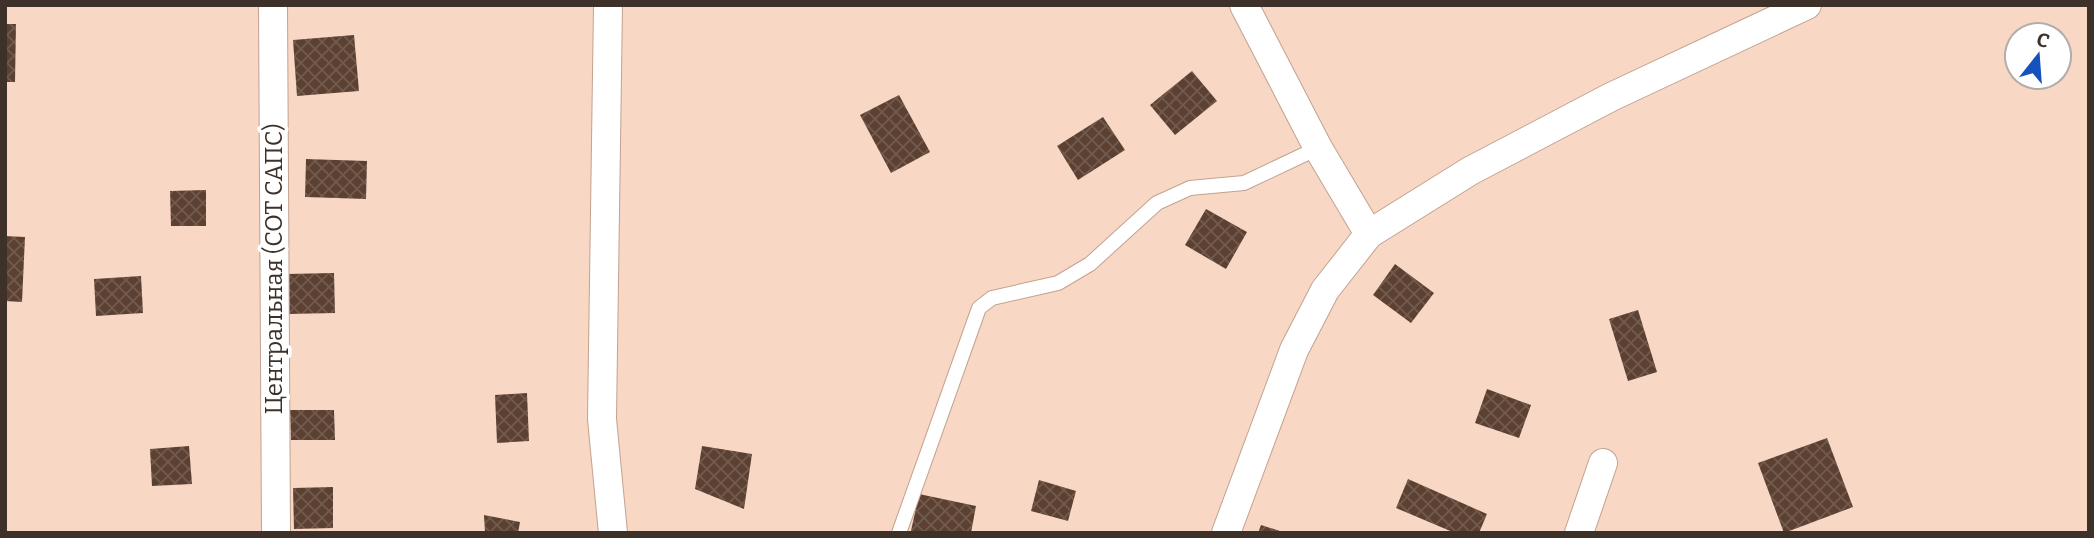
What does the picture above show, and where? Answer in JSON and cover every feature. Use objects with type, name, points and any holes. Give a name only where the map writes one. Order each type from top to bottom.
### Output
[{"type":"street","name":"Центральная (СОТ САПС)","points":[[273,5],[276,533]]},
{"type":"street","points":[[608,5],[602,419],[613,533]]},
{"type":"street","points":[[1244,5],[1318,148],[1369,234]]},
{"type":"street","points":[[1226,533],[1294,350],[1325,290],[1369,234],[1494,159],[1611,97],[1807,5]]},
{"type":"street","points":[[1579,533],[1603,463]]},
{"type":"lane","points":[[899,533],[979,308],[992,298],[1058,283],[1080,271],[1157,203],[1190,188],[1244,183],[1318,148]]},
{"type":"building","points":[[5,24],[16,24],[15,82],[5,82]]},
{"type":"building","points":[[354,35],[359,91],[297,96],[293,40]]},
{"type":"building","points":[[1192,71],[1217,101],[1175,135],[1150,105]]},
{"type":"building","points":[[899,95],[930,152],[891,173],[860,115]]},
{"type":"building","points":[[1103,117],[1125,150],[1078,180],[1057,146]]},
{"type":"building","points":[[306,159],[367,161],[366,199],[305,197]]},
{"type":"building","points":[[206,190],[206,226],[171,226],[170,191]]},
{"type":"building","points":[[1206,209],[1247,232],[1226,269],[1185,245]]},
{"type":"building","points":[[5,236],[25,237],[22,302],[5,301]]},
{"type":"building","points":[[1395,264],[1434,293],[1411,323],[1373,295]]},
{"type":"building","points":[[334,273],[335,313],[288,314],[287,274]]},
{"type":"building","points":[[141,276],[143,313],[96,316],[94,279]]},
{"type":"building","points":[[1638,310],[1657,372],[1628,381],[1609,319]]},
{"type":"building","points":[[1487,389],[1531,405],[1519,438],[1475,423]]},
{"type":"building","points":[[527,393],[529,441],[497,443],[495,395]]},
{"type":"building","points":[[290,410],[334,410],[335,440],[291,440]]},
{"type":"building","points":[[1827,438],[1853,507],[1784,533],[1758,463]]},
{"type":"building","points":[[189,446],[192,484],[152,486],[150,449]]},
{"type":"building","points":[[702,446],[752,454],[744,509],[695,489]]},
{"type":"building","points":[[1408,479],[1487,514],[1479,533],[1455,533],[1396,508]]},
{"type":"building","points":[[1039,480],[1076,491],[1068,521],[1031,511]]},
{"type":"building","points":[[333,487],[333,528],[294,529],[293,488]]},
{"type":"building","points":[[919,494],[976,506],[971,533],[911,531]]},
{"type":"building","points":[[484,515],[520,522],[518,533],[485,533]]},
{"type":"building","points":[[1261,525],[1283,532],[1283,533],[1258,533]]}]
